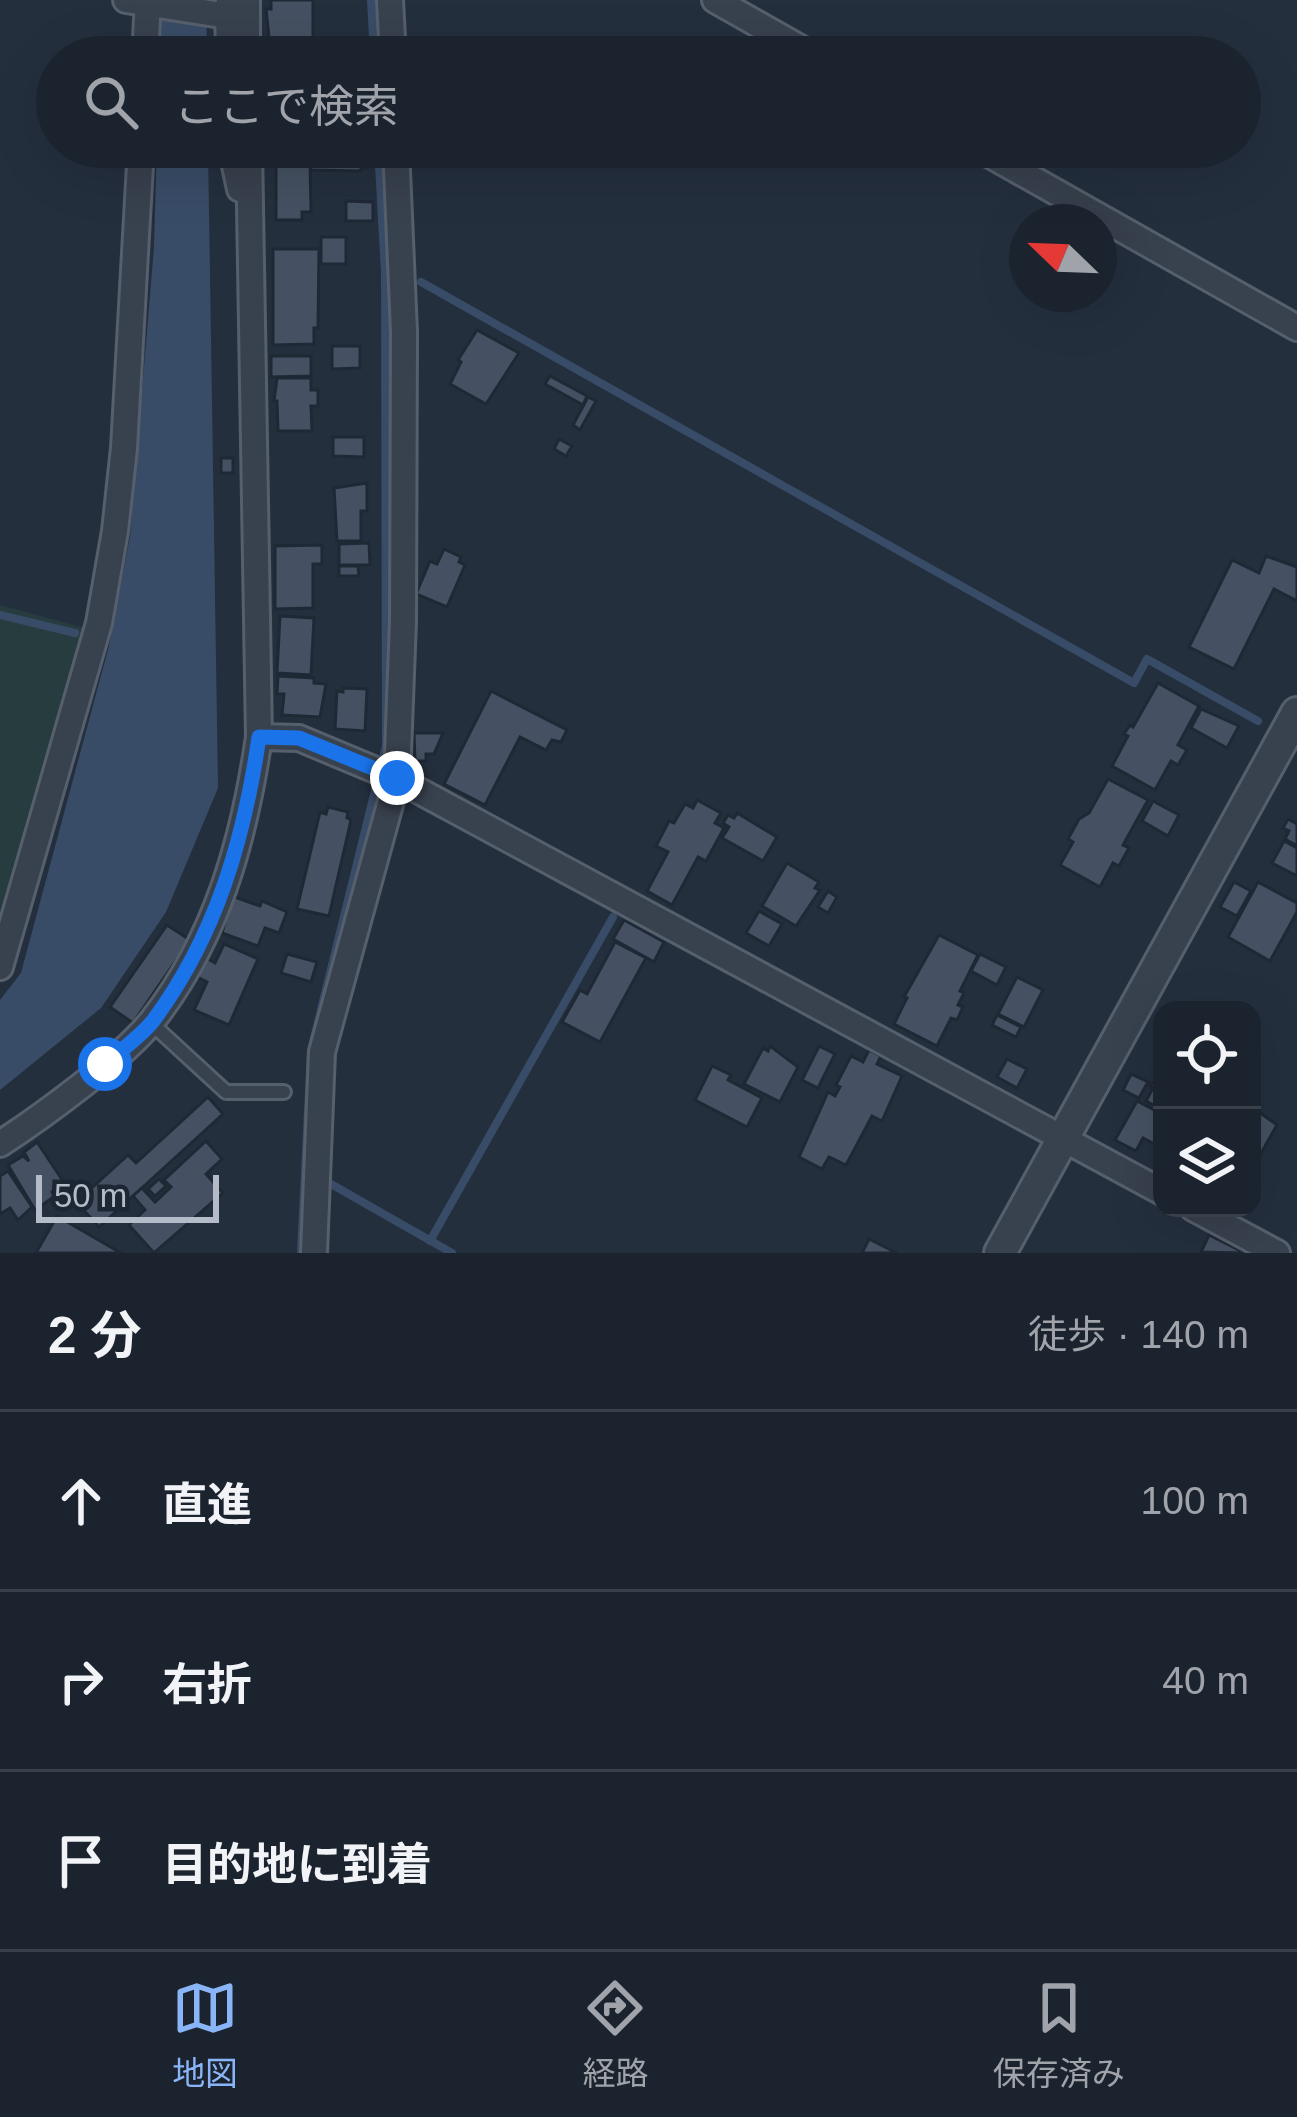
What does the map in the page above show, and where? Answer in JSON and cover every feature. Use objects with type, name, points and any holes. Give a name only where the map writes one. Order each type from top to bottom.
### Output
[{"type":"street","points":[[390,0],[392,36]]},
{"type":"street","points":[[715,0],[779,36]]},
{"type":"street","points":[[143,36],[140,1],[229,8]]},
{"type":"street","points":[[0,968],[99,623],[124,448],[140,168]]},
{"type":"street","points":[[236,168],[250,220]]},
{"type":"street","points":[[0,1144],[151,1023],[194,954],[233,867],[248,811],[259,737],[249,168]]},
{"type":"street","points":[[314,1253],[322,1052],[385,774],[403,621],[404,332],[398,168]]},
{"type":"street","points":[[1013,168],[1297,328]]},
{"type":"street","points":[[1000,1253],[1297,712]]},
{"type":"street","points":[[259,737],[299,738],[385,774],[1153,1187]]},
{"type":"street","points":[[1209,1217],[1277,1253]]},
{"type":"lane","points":[[151,1023],[226,1092],[284,1092]]},
{"type":"green space","points":[[0,605],[89,629],[0,924]]},
{"type":"water","points":[[161,0],[206,0],[207,36],[160,36]]},
{"type":"water","points":[[367,0],[377,0],[378,36],[369,36]]},
{"type":"water","points":[[156,168],[208,168],[218,788],[166,912],[101,1008],[0,1090],[0,1000],[21,973],[109,646],[130,536]]},
{"type":"water","points":[[375,168],[384,168],[389,282],[390,753],[315,1050],[306,1253],[297,1253],[307,1050],[382,745],[381,272]]},
{"type":"building","points":[[271,0],[313,0],[313,36],[269,36],[266,9],[271,9]]},
{"type":"building","points":[[276,168],[310,168],[311,212],[302,212],[302,220],[276,220]]},
{"type":"building","points":[[311,168],[361,168],[361,171]]},
{"type":"building","points":[[346,201],[373,202],[373,221],[346,221]]},
{"type":"building","points":[[321,237],[346,237],[346,264],[321,264]]},
{"type":"building","points":[[273,249],[319,249],[314,344],[273,345]]},
{"type":"building","points":[[477,330],[519,353],[486,404],[450,384]]},
{"type":"building","points":[[332,346],[360,346],[360,368],[332,369]]},
{"type":"building","points":[[271,356],[311,356],[311,376],[271,377]]},
{"type":"building","points":[[550,376],[587,396],[583,405],[545,384]]},
{"type":"building","points":[[277,378],[311,378],[311,390],[318,390],[318,406],[311,406],[312,431],[278,431]]},
{"type":"building","points":[[588,397],[596,401],[580,430],[573,425]]},
{"type":"building","points":[[333,437],[364,437],[364,457],[333,456]]},
{"type":"building","points":[[559,439],[572,446],[566,456],[554,449]]},
{"type":"building","points":[[221,458],[233,458],[233,473],[221,473]]},
{"type":"building","points":[[367,483],[361,541],[337,541],[334,488]]},
{"type":"building","points":[[369,543],[370,565],[339,565],[339,544]]},
{"type":"building","points":[[322,545],[322,564],[313,564],[313,608],[275,609],[275,546]]},
{"type":"building","points":[[444,549],[461,557],[459,562],[465,565],[447,607],[416,594],[430,561],[437,564]]},
{"type":"building","points":[[1266,556],[1297,567],[1297,601],[1274,589],[1234,669],[1189,647],[1232,560],[1259,573]]},
{"type":"building","points":[[339,566],[358,566],[359,576],[339,576]]},
{"type":"building","points":[[280,616],[314,618],[311,675],[277,673]]},
{"type":"building","points":[[278,676],[314,678],[314,683],[326,684],[320,717],[282,715],[284,694],[277,694]]},
{"type":"building","points":[[1158,683],[1199,706],[1178,745],[1187,750],[1178,765],[1171,761],[1155,790],[1112,766],[1128,736],[1124,734],[1133,727]]},
{"type":"building","points":[[367,689],[365,731],[335,729],[337,691]]},
{"type":"building","points":[[491,691],[567,730],[561,742],[552,740],[546,750],[520,737],[485,805],[444,784]]},
{"type":"building","points":[[1201,709],[1239,726],[1227,748],[1191,728]]},
{"type":"building","points":[[414,733],[443,733],[434,754],[426,754],[426,761],[415,761]]},
{"type":"building","points":[[1108,779],[1148,800],[1123,845],[1129,848],[1119,866],[1113,863],[1100,887],[1060,865],[1079,819],[1089,813]]},
{"type":"building","points":[[697,800],[721,813],[715,823],[724,828],[706,861],[698,857],[672,905],[647,891],[668,852],[656,846],[669,821],[674,823],[685,804],[693,808]]},
{"type":"building","points":[[1153,801],[1179,815],[1168,836],[1142,821]]},
{"type":"building","points":[[328,807],[348,812],[351,820],[329,916],[297,909],[320,812],[326,814]]},
{"type":"building","points":[[737,813],[777,837],[763,861],[722,838],[729,827],[723,823],[728,815],[734,818]]},
{"type":"building","points":[[1288,819],[1297,824],[1297,846],[1285,839],[1289,831],[1283,828]]},
{"type":"building","points":[[1284,841],[1297,848],[1297,876],[1272,863]]},
{"type":"building","points":[[787,863],[819,882],[815,888],[820,890],[796,926],[762,906]]},
{"type":"building","points":[[1234,882],[1251,891],[1237,916],[1220,907]]},
{"type":"building","points":[[1258,882],[1297,903],[1297,912],[1270,961],[1228,937]]},
{"type":"building","points":[[828,891],[837,897],[828,913],[818,907]]},
{"type":"building","points":[[232,896],[287,912],[279,933],[265,928],[258,946],[222,933]]},
{"type":"building","points":[[759,911],[782,924],[769,946],[746,933]]},
{"type":"building","points":[[624,920],[664,942],[654,962],[613,939]]},
{"type":"building","points":[[167,925],[190,940],[133,1023],[110,1007]]},
{"type":"building","points":[[939,935],[978,955],[960,991],[964,993],[958,1005],[963,1007],[957,1020],[951,1018],[937,1046],[894,1024]]},
{"type":"building","points":[[615,942],[646,958],[600,1042],[562,1022],[580,990],[587,994]]},
{"type":"building","points":[[224,944],[258,959],[229,1025],[194,1010],[207,982],[197,977],[206,958],[215,963]]},
{"type":"building","points":[[287,954],[317,962],[311,982],[281,973]]},
{"type":"building","points":[[980,954],[1006,967],[997,985],[971,971]]},
{"type":"building","points":[[1017,977],[1043,990],[1024,1027],[998,1014]]},
{"type":"building","points":[[997,1015],[1021,1027],[1016,1037],[992,1025]]},
{"type":"building","points":[[770,1046],[798,1067],[780,1102],[744,1084],[763,1048],[768,1051]]},
{"type":"building","points":[[819,1046],[835,1054],[818,1088],[802,1080]]},
{"type":"building","points":[[869,1050],[881,1056],[877,1064],[902,1076],[882,1121],[872,1116],[846,1165],[829,1157],[822,1169],[799,1157],[828,1092],[835,1096],[840,1087],[836,1085],[851,1056],[863,1062]]},
{"type":"building","points":[[1007,1059],[1027,1069],[1017,1088],[997,1077]]},
{"type":"building","points":[[712,1066],[762,1098],[747,1127],[695,1100]]},
{"type":"building","points":[[1131,1074],[1148,1082],[1139,1098],[1123,1090]]},
{"type":"building","points":[[208,1097],[223,1114],[99,1227],[80,1206],[88,1199],[84,1195],[128,1155],[136,1163]]},
{"type":"building","points":[[1137,1101],[1153,1109],[1153,1143],[1143,1138],[1136,1151],[1115,1140]]},
{"type":"building","points":[[1261,1113],[1277,1125],[1261,1153]]},
{"type":"building","points":[[206,1141],[222,1159],[206,1174],[223,1193],[154,1253],[129,1225],[145,1210],[133,1196],[142,1188],[155,1202],[171,1187],[164,1180]]},
{"type":"building","points":[[37,1142],[63,1181],[52,1192],[55,1196],[35,1210],[8,1165],[23,1156],[29,1161],[24,1152]]},
{"type":"building","points":[[8,1171],[32,1207],[18,1220],[10,1208],[0,1214],[0,1176]]},
{"type":"building","points":[[159,1179],[166,1186],[155,1196],[148,1189]]},
{"type":"building","points":[[57,1216],[121,1253],[36,1253]]},
{"type":"building","points":[[1209,1235],[1243,1252],[1243,1253],[1201,1252]]},
{"type":"building","points":[[869,1239],[897,1253],[862,1253]]},
{"type":"waterway","points":[[421,282],[1134,683],[1147,659],[1258,721]]},
{"type":"waterway","points":[[0,615],[75,633]]},
{"type":"waterway","points":[[430,1241],[613,917]]},
{"type":"waterway","points":[[331,1184],[452,1253]]},
{"type":"route","points":[[105,1064],[151,1023],[219,905],[248,811],[259,737],[299,738],[397,778]]}]
